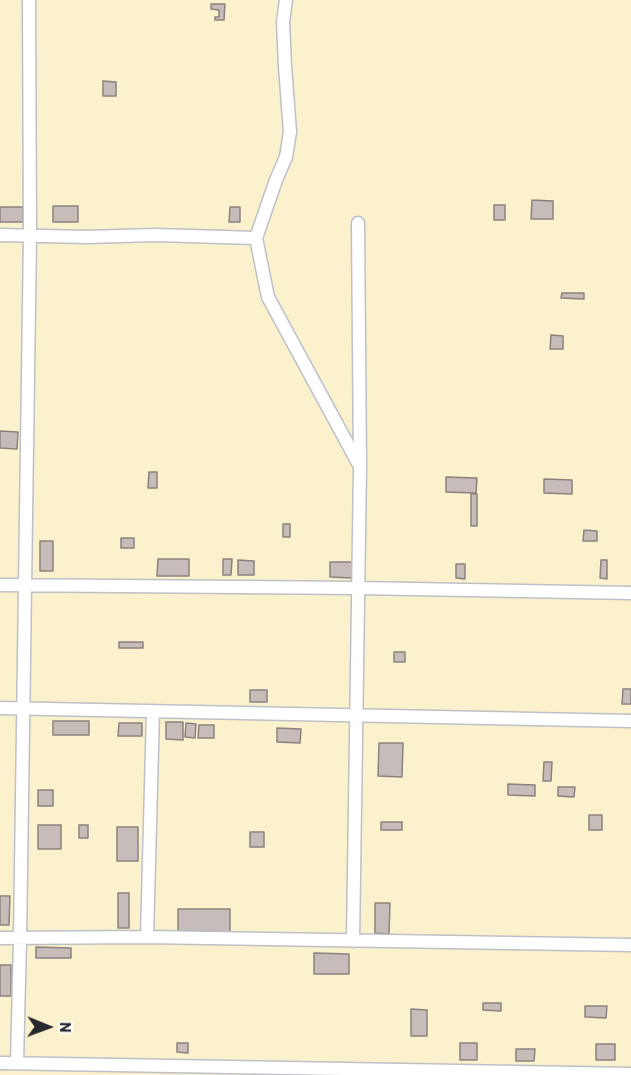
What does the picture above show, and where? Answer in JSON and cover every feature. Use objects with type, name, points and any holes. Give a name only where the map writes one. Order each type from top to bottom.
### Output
[{"type":"street","points":[[17,1063],[30,235],[29,0]]},
{"type":"street","points":[[286,0],[283,22],[290,132],[286,157],[256,238],[268,297],[360,466]]},
{"type":"street","points":[[353,941],[360,466],[358,223]]},
{"type":"street","points":[[0,234],[256,238]]},
{"type":"street","points":[[0,585],[631,593]]},
{"type":"street","points":[[0,708],[631,720]]},
{"type":"street","points":[[147,937],[153,711]]},
{"type":"street","points":[[0,938],[147,937],[631,945]]},
{"type":"street","points":[[0,1063],[631,1074]]},
{"type":"sand","points":[[0,0],[631,0],[631,1075],[0,1075]]},
{"type":"building","points":[[211,4],[225,4],[224,20],[215,20],[215,17],[219,17],[219,10],[211,9]]},
{"type":"building","points":[[103,81],[116,82],[116,96],[103,96]]},
{"type":"building","points":[[532,200],[553,201],[553,219],[531,219]]},
{"type":"building","points":[[494,205],[505,205],[505,220],[494,220]]},
{"type":"building","points":[[53,206],[78,206],[78,222],[53,222]]},
{"type":"building","points":[[0,207],[23,207],[23,222],[0,222]]},
{"type":"building","points":[[230,207],[240,207],[240,222],[229,222]]},
{"type":"building","points":[[562,293],[584,293],[584,299],[561,298]]},
{"type":"building","points":[[551,335],[563,336],[563,349],[550,349]]},
{"type":"building","points":[[0,431],[18,432],[17,449],[0,448]]},
{"type":"building","points":[[149,472],[157,472],[157,488],[148,488]]},
{"type":"building","points":[[446,477],[477,478],[476,493],[446,492]]},
{"type":"building","points":[[544,479],[572,480],[572,494],[544,493]]},
{"type":"building","points":[[471,494],[477,494],[477,526],[471,526]]},
{"type":"building","points":[[283,524],[290,524],[290,537],[283,537]]},
{"type":"building","points":[[584,530],[597,531],[597,541],[583,541]]},
{"type":"building","points":[[121,538],[134,538],[134,548],[121,548]]},
{"type":"building","points":[[40,541],[53,541],[53,571],[40,571]]},
{"type":"building","points":[[158,559],[189,559],[189,576],[157,576]]},
{"type":"building","points":[[223,559],[232,559],[231,575],[223,575]]},
{"type":"building","points":[[238,560],[254,561],[254,575],[238,575]]},
{"type":"building","points":[[601,560],[607,560],[607,579],[600,578]]},
{"type":"building","points":[[330,562],[353,562],[353,578],[330,577]]},
{"type":"building","points":[[456,564],[465,564],[465,579],[456,578]]},
{"type":"building","points":[[119,642],[143,642],[143,648],[119,648]]},
{"type":"building","points":[[394,652],[405,652],[405,662],[394,662]]},
{"type":"building","points":[[623,689],[631,689],[631,704],[622,704]]},
{"type":"building","points":[[250,690],[267,690],[267,702],[250,702]]},
{"type":"building","points":[[53,721],[89,721],[89,735],[53,735]]},
{"type":"building","points":[[166,722],[183,722],[183,740],[166,739]]},
{"type":"building","points":[[119,723],[142,723],[142,736],[118,736]]},
{"type":"building","points":[[186,723],[196,724],[195,738],[185,737]]},
{"type":"building","points":[[199,725],[214,725],[214,738],[198,738]]},
{"type":"building","points":[[277,728],[301,729],[300,743],[277,742]]},
{"type":"building","points":[[379,743],[403,743],[402,777],[378,776]]},
{"type":"building","points":[[544,762],[552,762],[551,781],[543,781]]},
{"type":"building","points":[[508,784],[535,785],[535,796],[508,795]]},
{"type":"building","points":[[558,787],[575,787],[574,797],[558,796]]},
{"type":"building","points":[[38,790],[53,790],[53,806],[38,806]]},
{"type":"building","points":[[589,815],[602,815],[602,830],[589,830]]},
{"type":"building","points":[[381,822],[402,822],[402,830],[381,830]]},
{"type":"building","points":[[38,825],[61,825],[61,849],[38,849]]},
{"type":"building","points":[[79,825],[88,825],[88,838],[79,838]]},
{"type":"building","points":[[117,827],[138,827],[138,861],[117,861]]},
{"type":"building","points":[[250,832],[264,832],[264,847],[250,847]]},
{"type":"building","points":[[118,893],[129,893],[129,928],[118,928]]},
{"type":"building","points":[[0,896],[10,896],[9,925],[0,925]]},
{"type":"building","points":[[375,903],[390,903],[389,934],[375,933]]},
{"type":"building","points":[[178,909],[230,909],[230,932],[178,931]]},
{"type":"building","points":[[36,947],[71,948],[71,958],[36,958]]},
{"type":"building","points":[[314,953],[349,954],[349,974],[314,974]]},
{"type":"building","points":[[0,965],[11,965],[11,996],[0,996]]},
{"type":"building","points":[[483,1003],[501,1003],[501,1011],[483,1010]]},
{"type":"building","points":[[585,1006],[607,1006],[606,1018],[585,1017]]},
{"type":"building","points":[[411,1009],[427,1010],[427,1036],[411,1036]]},
{"type":"building","points":[[177,1043],[188,1043],[188,1053],[177,1052]]},
{"type":"building","points":[[460,1043],[477,1043],[477,1060],[460,1060]]},
{"type":"building","points":[[596,1044],[615,1044],[615,1060],[596,1060]]},
{"type":"building","points":[[516,1049],[535,1049],[534,1061],[516,1061]]}]
